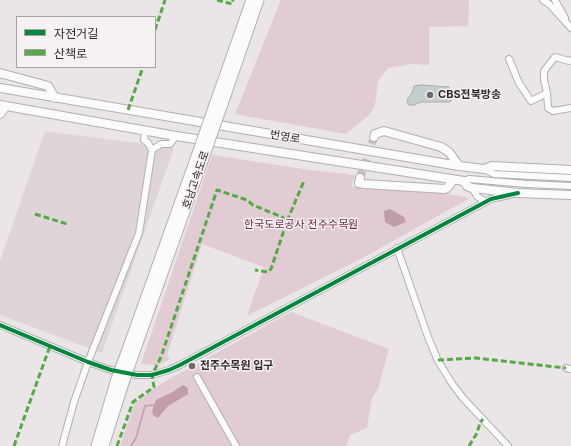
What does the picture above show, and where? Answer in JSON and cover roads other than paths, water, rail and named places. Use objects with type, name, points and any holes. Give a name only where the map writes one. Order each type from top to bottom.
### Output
[{"type":"highway","name":"호남고속도로","points":[[219,103],[251,0]]},
{"type":"highway","name":"호남고속도로","points":[[120,381],[219,103],[259,0]]},
{"type":"highway","points":[[96,446],[120,381]]},
{"type":"highway","points":[[104,446],[120,381]]},
{"type":"main road","points":[[0,73],[48,86],[55,98]]},
{"type":"main road","name":"번영로","points":[[0,88],[484,169]]},
{"type":"main road","points":[[0,114],[3,105]]},
{"type":"main road","name":"번영로","points":[[3,105],[145,131],[464,181]]},
{"type":"main road","points":[[374,137],[375,134],[384,131],[441,147],[450,152],[459,166]]},
{"type":"main road","points":[[484,169],[492,166],[571,170]]},
{"type":"main road","points":[[360,178],[359,183],[364,184],[444,189],[447,188],[453,180]]},
{"type":"main road","points":[[464,181],[467,186],[472,188],[518,193],[571,196]]},
{"type":"street","points":[[543,0],[549,4],[571,28]]},
{"type":"street","points":[[555,0],[571,28]]},
{"type":"street","points":[[571,60],[569,61],[555,56],[544,71],[548,108],[553,111],[571,108]]},
{"type":"street","points":[[510,59],[519,82],[531,101],[547,94]]},
{"type":"street","points":[[62,446],[74,402],[88,362],[139,233],[152,150],[148,143],[144,140],[145,131]]},
{"type":"street","points":[[152,150],[161,144],[170,144],[176,136]]},
{"type":"street","name":"번영로","points":[[484,169],[494,174],[571,178]]},
{"type":"street","name":"번영로","points":[[464,181],[469,179],[571,186]]},
{"type":"street","points":[[472,188],[477,196],[485,202]]},
{"type":"street","points":[[0,326],[111,370],[152,376],[169,370],[491,199],[518,193]]},
{"type":"street","points":[[397,248],[428,337],[438,361],[463,398],[508,446]]},
{"type":"street","points":[[0,331],[9,329]]},
{"type":"street","points":[[197,377],[236,446]]},
{"type":"waterway","points":[[131,446],[136,438],[145,406],[154,405]]},
{"type":"tunnel","points":[[360,178],[374,137]]},
{"type":"place","name":"CBS전북방송","points":[[430,95]]},
{"type":"place","name":"전주수목원 입구","points":[[192,366]]},
{"type":"park label","name":"한국도로공사 전주수목원","points":[[301,225]]}]
